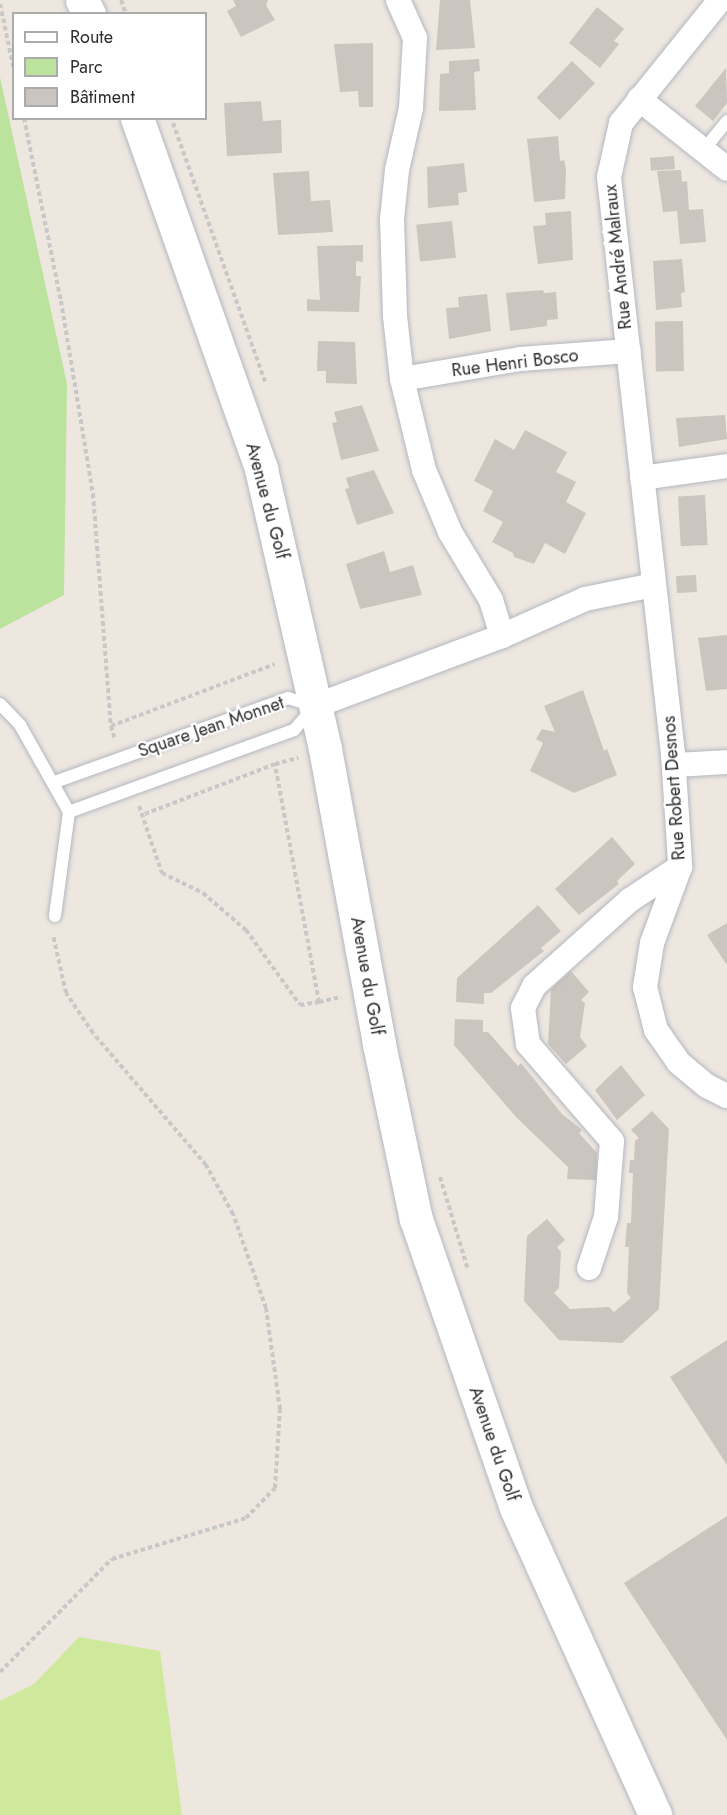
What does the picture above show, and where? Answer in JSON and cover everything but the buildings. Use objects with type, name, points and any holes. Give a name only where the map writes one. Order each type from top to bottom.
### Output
[{"type":"main road","name":"Avenue du Golf","points":[[138,120],[261,469],[315,706],[416,1219],[516,1509],[655,1815]]},
{"type":"street","points":[[399,0],[415,38],[411,108],[397,171],[392,219],[394,316],[402,379],[424,470],[450,532],[491,600],[502,636]]},
{"type":"street","name":"Rue André Malraux","points":[[654,585],[609,177],[621,123],[720,0]]},
{"type":"street","points":[[639,99],[702,152],[727,169]]},
{"type":"street","name":"Rue Henri Bosco","points":[[402,379],[519,359],[629,351]]},
{"type":"street","points":[[642,478],[727,466]]},
{"type":"street","points":[[315,706],[502,636],[585,598],[654,585]]},
{"type":"street","name":"Rue Robert Desnos","points":[[654,585],[674,765],[680,867],[652,943],[645,987],[656,1030],[678,1062],[707,1086],[727,1096]]},
{"type":"street","points":[[674,765],[727,762]]},
{"type":"street","points":[[589,1268],[606,1216],[612,1141],[528,1044],[523,1008],[534,986],[542,978],[630,900],[680,867]]},
{"type":"lane","points":[[702,152],[727,121]]},
{"type":"lane","name":"Square Jean Monnet","points":[[55,782],[288,698],[315,706],[294,730],[69,812]]},
{"type":"lane","points":[[0,704],[20,725],[55,782],[69,812],[55,916]]},
{"type":"path","points":[[0,4],[12,61]]},
{"type":"path","points":[[24,120],[61,301],[93,494],[111,726],[122,758]]},
{"type":"path","points":[[172,120],[266,387]]},
{"type":"path","points":[[111,726],[281,661]]},
{"type":"path","points":[[142,815],[275,764],[303,757]]},
{"type":"path","points":[[275,764],[319,1002]]},
{"type":"path","points":[[132,788],[162,873],[203,893],[246,930],[300,1005],[350,995]]},
{"type":"path","points":[[0,1672],[112,1559],[246,1518],[274,1488],[280,1409],[266,1308],[233,1214],[206,1165],[93,1033],[66,993],[53,942],[55,916]]},
{"type":"path","points":[[439,1171],[469,1272]]},
{"type":"green space","points":[[0,77],[67,384],[64,595],[0,629]]},
{"type":"green space","points":[[79,1637],[160,1651],[182,1815],[0,1815],[0,1701],[34,1684]]}]
